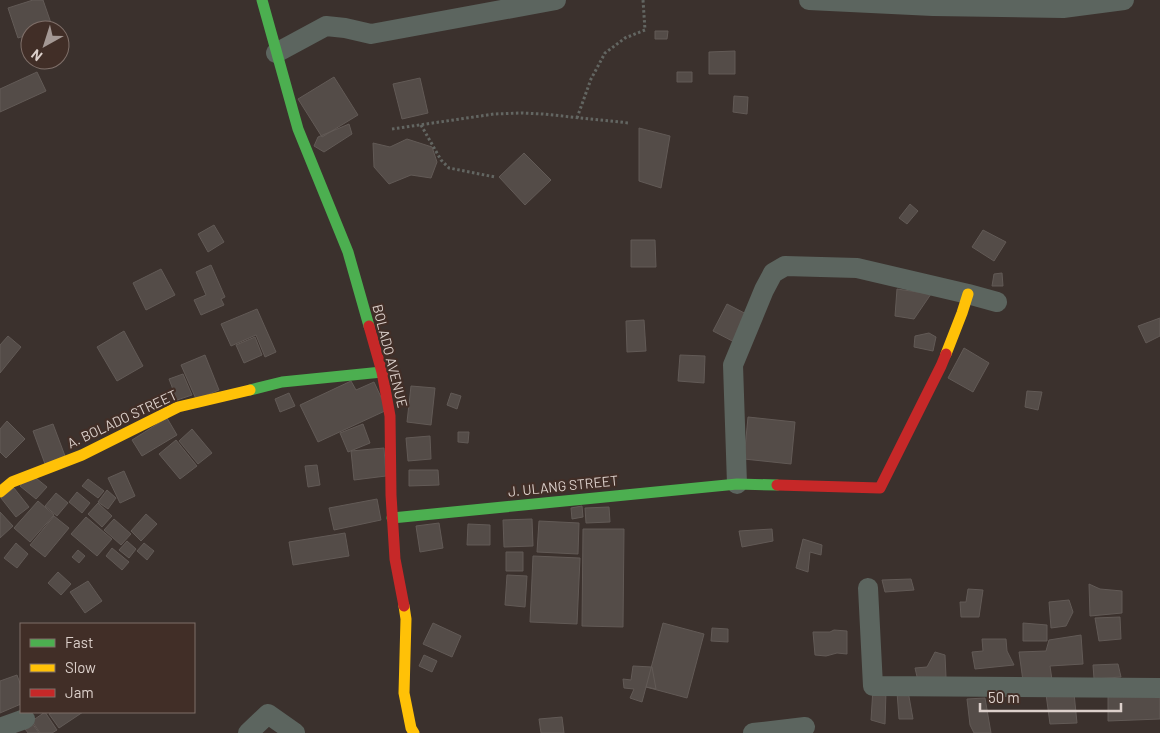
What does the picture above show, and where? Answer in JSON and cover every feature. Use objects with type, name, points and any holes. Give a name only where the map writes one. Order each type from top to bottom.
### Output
[{"type":"street","name":"BOLADO AVENUE","points":[[262,0],[266,8],[276,53],[298,129],[348,252],[382,372],[390,416],[391,494],[395,559],[406,620],[404,693],[409,731]]},
{"type":"street","points":[[276,53],[326,26],[370,34],[556,0]]},
{"type":"street","points":[[809,0],[933,6],[1063,8],[1124,0]]},
{"type":"street","points":[[737,484],[733,365],[773,273],[785,266],[857,268],[997,302]]},
{"type":"street","name":"J. ULANG STREET","points":[[392,518],[737,484],[880,488],[941,366],[968,294]]},
{"type":"street","name":"A. BOLADO STREET","points":[[0,492],[12,482],[82,455],[178,407],[282,382],[382,372]]},
{"type":"street","points":[[868,588],[874,686],[1160,688]]},
{"type":"street","points":[[248,733],[268,714],[295,733]]},
{"type":"street","points":[[0,728],[25,719]]},
{"type":"street","points":[[753,733],[805,727]]},
{"type":"path","points":[[577,118],[591,79],[605,53],[625,38],[645,30],[644,0]]},
{"type":"path","points":[[392,129],[494,114],[521,113],[629,123]]},
{"type":"path","points":[[421,124],[441,160],[449,168],[495,177]]},
{"type":"building","points":[[33,0],[43,0],[50,20],[20,20],[20,37],[18,38],[8,8]]},
{"type":"building","points":[[655,31],[668,31],[667,39],[655,39]]},
{"type":"building","points":[[735,51],[735,74],[709,74],[709,52]]},
{"type":"building","points":[[37,72],[46,91],[0,112],[0,89]]},
{"type":"building","points":[[677,72],[692,72],[692,82],[677,82]]},
{"type":"building","points":[[334,77],[358,115],[322,137],[298,99]]},
{"type":"building","points":[[420,78],[428,113],[402,119],[393,84]]},
{"type":"building","points":[[734,96],[748,97],[747,114],[733,112]]},
{"type":"building","points":[[349,124],[352,134],[324,152],[314,146],[318,137]]},
{"type":"building","points":[[639,128],[670,136],[661,188],[639,181]]},
{"type":"building","points":[[407,139],[432,147],[437,162],[431,178],[411,175],[389,184],[374,167],[373,143],[390,147]]},
{"type":"building","points":[[524,153],[551,180],[525,205],[499,177]]},
{"type":"building","points":[[910,204],[918,211],[907,224],[899,218]]},
{"type":"building","points":[[214,225],[224,242],[208,252],[198,234]]},
{"type":"building","points":[[983,230],[1006,242],[994,261],[972,247]]},
{"type":"building","points":[[631,240],[655,240],[656,267],[631,267]]},
{"type":"building","points":[[211,265],[225,297],[221,299],[224,305],[201,315],[194,300],[206,295],[196,272]]},
{"type":"building","points":[[161,269],[175,295],[146,310],[133,283]]},
{"type":"building","points":[[1002,273],[1003,286],[992,286],[994,274]]},
{"type":"building","points":[[897,289],[931,294],[914,319],[895,316]]},
{"type":"building","points":[[727,304],[754,318],[740,345],[713,331]]},
{"type":"building","points":[[257,309],[276,352],[265,357],[256,335],[231,346],[221,324]]},
{"type":"building","points":[[1160,318],[1160,336],[1146,343],[1138,326]]},
{"type":"building","points":[[644,320],[646,351],[627,352],[626,321]]},
{"type":"building","points":[[124,331],[143,366],[117,381],[97,347]]},
{"type":"building","points":[[929,333],[936,337],[933,351],[914,347],[915,336]]},
{"type":"building","points":[[8,336],[21,347],[0,373],[0,345]]},
{"type":"building","points":[[255,337],[262,355],[244,363],[236,345]]},
{"type":"building","points":[[964,348],[989,363],[973,392],[948,378]]},
{"type":"building","points":[[205,355],[219,390],[196,399],[181,365]]},
{"type":"building","points":[[680,355],[705,356],[704,383],[678,381]]},
{"type":"building","points":[[183,374],[192,395],[177,400],[169,379]]},
{"type":"building","points":[[351,381],[356,390],[374,382],[387,410],[318,442],[300,405]]},
{"type":"building","points":[[411,386],[435,388],[431,425],[407,422]]},
{"type":"building","points":[[1027,391],[1042,392],[1038,410],[1025,407]]},
{"type":"building","points":[[289,393],[295,406],[280,412],[275,399]]},
{"type":"building","points":[[451,393],[461,396],[457,409],[447,405]]},
{"type":"building","points":[[748,417],[795,422],[791,464],[744,459]]},
{"type":"building","points":[[167,418],[177,435],[142,456],[132,440]]},
{"type":"building","points":[[7,421],[25,439],[6,458],[0,452],[0,429]]},
{"type":"building","points":[[53,424],[65,456],[45,464],[33,431]]},
{"type":"building","points":[[363,424],[370,443],[348,452],[340,433]]},
{"type":"building","points":[[192,429],[212,453],[198,464],[179,441]]},
{"type":"building","points":[[458,432],[469,432],[468,443],[458,442]]},
{"type":"building","points":[[430,436],[431,459],[408,461],[406,438]]},
{"type":"building","points":[[176,440],[197,466],[180,479],[159,454]]},
{"type":"building","points":[[384,448],[386,476],[354,480],[351,451]]},
{"type":"building","points":[[317,465],[320,485],[308,487],[305,466]]},
{"type":"building","points":[[409,470],[438,470],[439,485],[409,486]]},
{"type":"building","points":[[124,471],[135,496],[120,503],[108,478]]},
{"type":"building","points":[[31,474],[47,487],[36,499],[20,486]]},
{"type":"building","points":[[88,479],[104,491],[98,498],[82,486]]},
{"type":"building","points":[[14,488],[29,507],[16,517],[1,498]]},
{"type":"building","points":[[107,490],[116,498],[108,509],[98,502]]},
{"type":"building","points":[[77,492],[90,503],[82,513],[69,502]]},
{"type":"building","points":[[56,493],[68,503],[57,516],[45,506]]},
{"type":"building","points":[[377,499],[381,520],[334,530],[329,508]]},
{"type":"building","points":[[38,501],[54,515],[30,542],[14,528]]},
{"type":"building","points":[[98,503],[112,516],[102,527],[88,514]]},
{"type":"building","points":[[582,506],[583,517],[572,519],[571,508]]},
{"type":"building","points":[[609,507],[610,522],[586,523],[585,508]]},
{"type":"building","points":[[0,512],[13,526],[0,538]]},
{"type":"building","points":[[146,514],[157,524],[141,541],[131,531]]},
{"type":"building","points":[[54,516],[69,528],[45,557],[30,545]]},
{"type":"building","points":[[86,517],[112,539],[97,556],[71,534]]},
{"type":"building","points":[[114,519],[131,534],[121,545],[104,530]]},
{"type":"building","points":[[532,519],[533,546],[504,547],[503,520]]},
{"type":"building","points":[[539,521],[579,523],[578,554],[537,552]]},
{"type":"building","points":[[439,523],[443,548],[420,552],[416,526]]},
{"type":"building","points":[[468,524],[490,525],[490,545],[467,545]]},
{"type":"building","points":[[583,529],[624,529],[623,627],[582,626]]},
{"type":"building","points":[[772,529],[773,541],[742,547],[739,531]]},
{"type":"building","points":[[345,533],[349,556],[293,565],[289,542]]},
{"type":"building","points":[[803,539],[822,545],[821,555],[810,552],[808,572],[796,568]]},
{"type":"building","points":[[127,541],[136,549],[129,558],[119,550]]},
{"type":"building","points":[[16,543],[28,554],[17,568],[4,558]]},
{"type":"building","points":[[144,543],[154,551],[147,560],[137,551]]},
{"type":"building","points":[[112,548],[129,562],[122,570],[106,556]]},
{"type":"building","points":[[78,550],[85,556],[79,563],[72,557]]},
{"type":"building","points":[[506,552],[523,552],[523,571],[506,571]]},
{"type":"building","points":[[533,556],[580,558],[577,624],[530,622]]},
{"type":"building","points":[[58,572],[71,584],[61,595],[48,583]]},
{"type":"building","points":[[507,575],[527,576],[525,607],[505,605]]},
{"type":"building","points":[[911,579],[914,590],[885,592],[882,580]]},
{"type":"building","points":[[88,581],[102,601],[85,613],[70,592]]},
{"type":"building","points":[[1089,584],[1100,589],[1122,591],[1122,613],[1090,616]]},
{"type":"building","points":[[968,589],[983,590],[979,617],[961,617],[960,602],[966,602]]},
{"type":"building","points":[[1069,600],[1073,612],[1066,626],[1051,628],[1049,602]]},
{"type":"building","points":[[1120,617],[1121,639],[1099,641],[1095,618]]},
{"type":"building","points":[[433,623],[461,636],[452,657],[423,644]]},
{"type":"building","points":[[663,623],[704,634],[687,698],[646,687]]},
{"type":"building","points":[[1023,623],[1047,625],[1047,641],[1023,641]]},
{"type":"building","points":[[712,628],[728,629],[728,642],[711,641]]},
{"type":"building","points":[[834,630],[847,631],[847,654],[815,655],[813,632],[830,632]]},
{"type":"building","points":[[1081,635],[1083,664],[1050,666],[1052,680],[1023,681],[1019,652],[1046,651],[1049,640]]},
{"type":"building","points":[[982,639],[1006,639],[1007,651],[1014,665],[975,669],[972,652],[983,651]]},
{"type":"building","points":[[935,652],[945,655],[946,677],[918,681],[915,668],[927,667]]},
{"type":"building","points":[[424,655],[437,661],[432,672],[419,666]]},
{"type":"building","points":[[1118,664],[1121,677],[1094,679],[1093,665]]},
{"type":"building","points":[[633,666],[652,667],[656,689],[646,687],[642,702],[630,698],[634,689],[624,688],[623,679],[631,680]]},
{"type":"building","points":[[17,675],[20,683],[20,704],[0,713],[0,681]]},
{"type":"building","points":[[873,688],[886,691],[885,724],[871,720]]},
{"type":"building","points":[[908,691],[913,719],[899,719],[897,692]]},
{"type":"building","points":[[1074,693],[1077,723],[1050,724],[1046,694]]},
{"type":"building","points":[[1160,693],[1160,719],[1108,721],[1108,695]]},
{"type":"building","points":[[985,698],[991,733],[974,733],[970,725],[967,699]]},
{"type":"building","points":[[46,713],[57,730],[52,733],[40,733],[32,721]]},
{"type":"building","points":[[51,713],[82,713],[59,728],[49,714]]},
{"type":"building","points":[[562,717],[564,733],[541,733],[539,719]]},
{"type":"building","points":[[30,720],[39,733],[28,733],[23,726]]},
{"type":"traffic: fast","points":[[262,0],[298,129],[348,252],[369,326]]},
{"type":"traffic: fast","points":[[250,390],[282,382],[382,372]]},
{"type":"traffic: fast","points":[[392,518],[737,484],[777,485]]},
{"type":"traffic: slow","points":[[946,354],[968,294]]},
{"type":"traffic: slow","points":[[0,492],[12,482],[82,455],[178,407],[250,390]]},
{"type":"traffic: slow","points":[[404,606],[406,619],[404,693],[411,728],[414,733]]},
{"type":"traffic: jam","points":[[369,326],[382,372],[390,416],[391,495],[395,559],[404,606]]},
{"type":"traffic: jam","points":[[777,485],[880,488],[946,354]]}]
